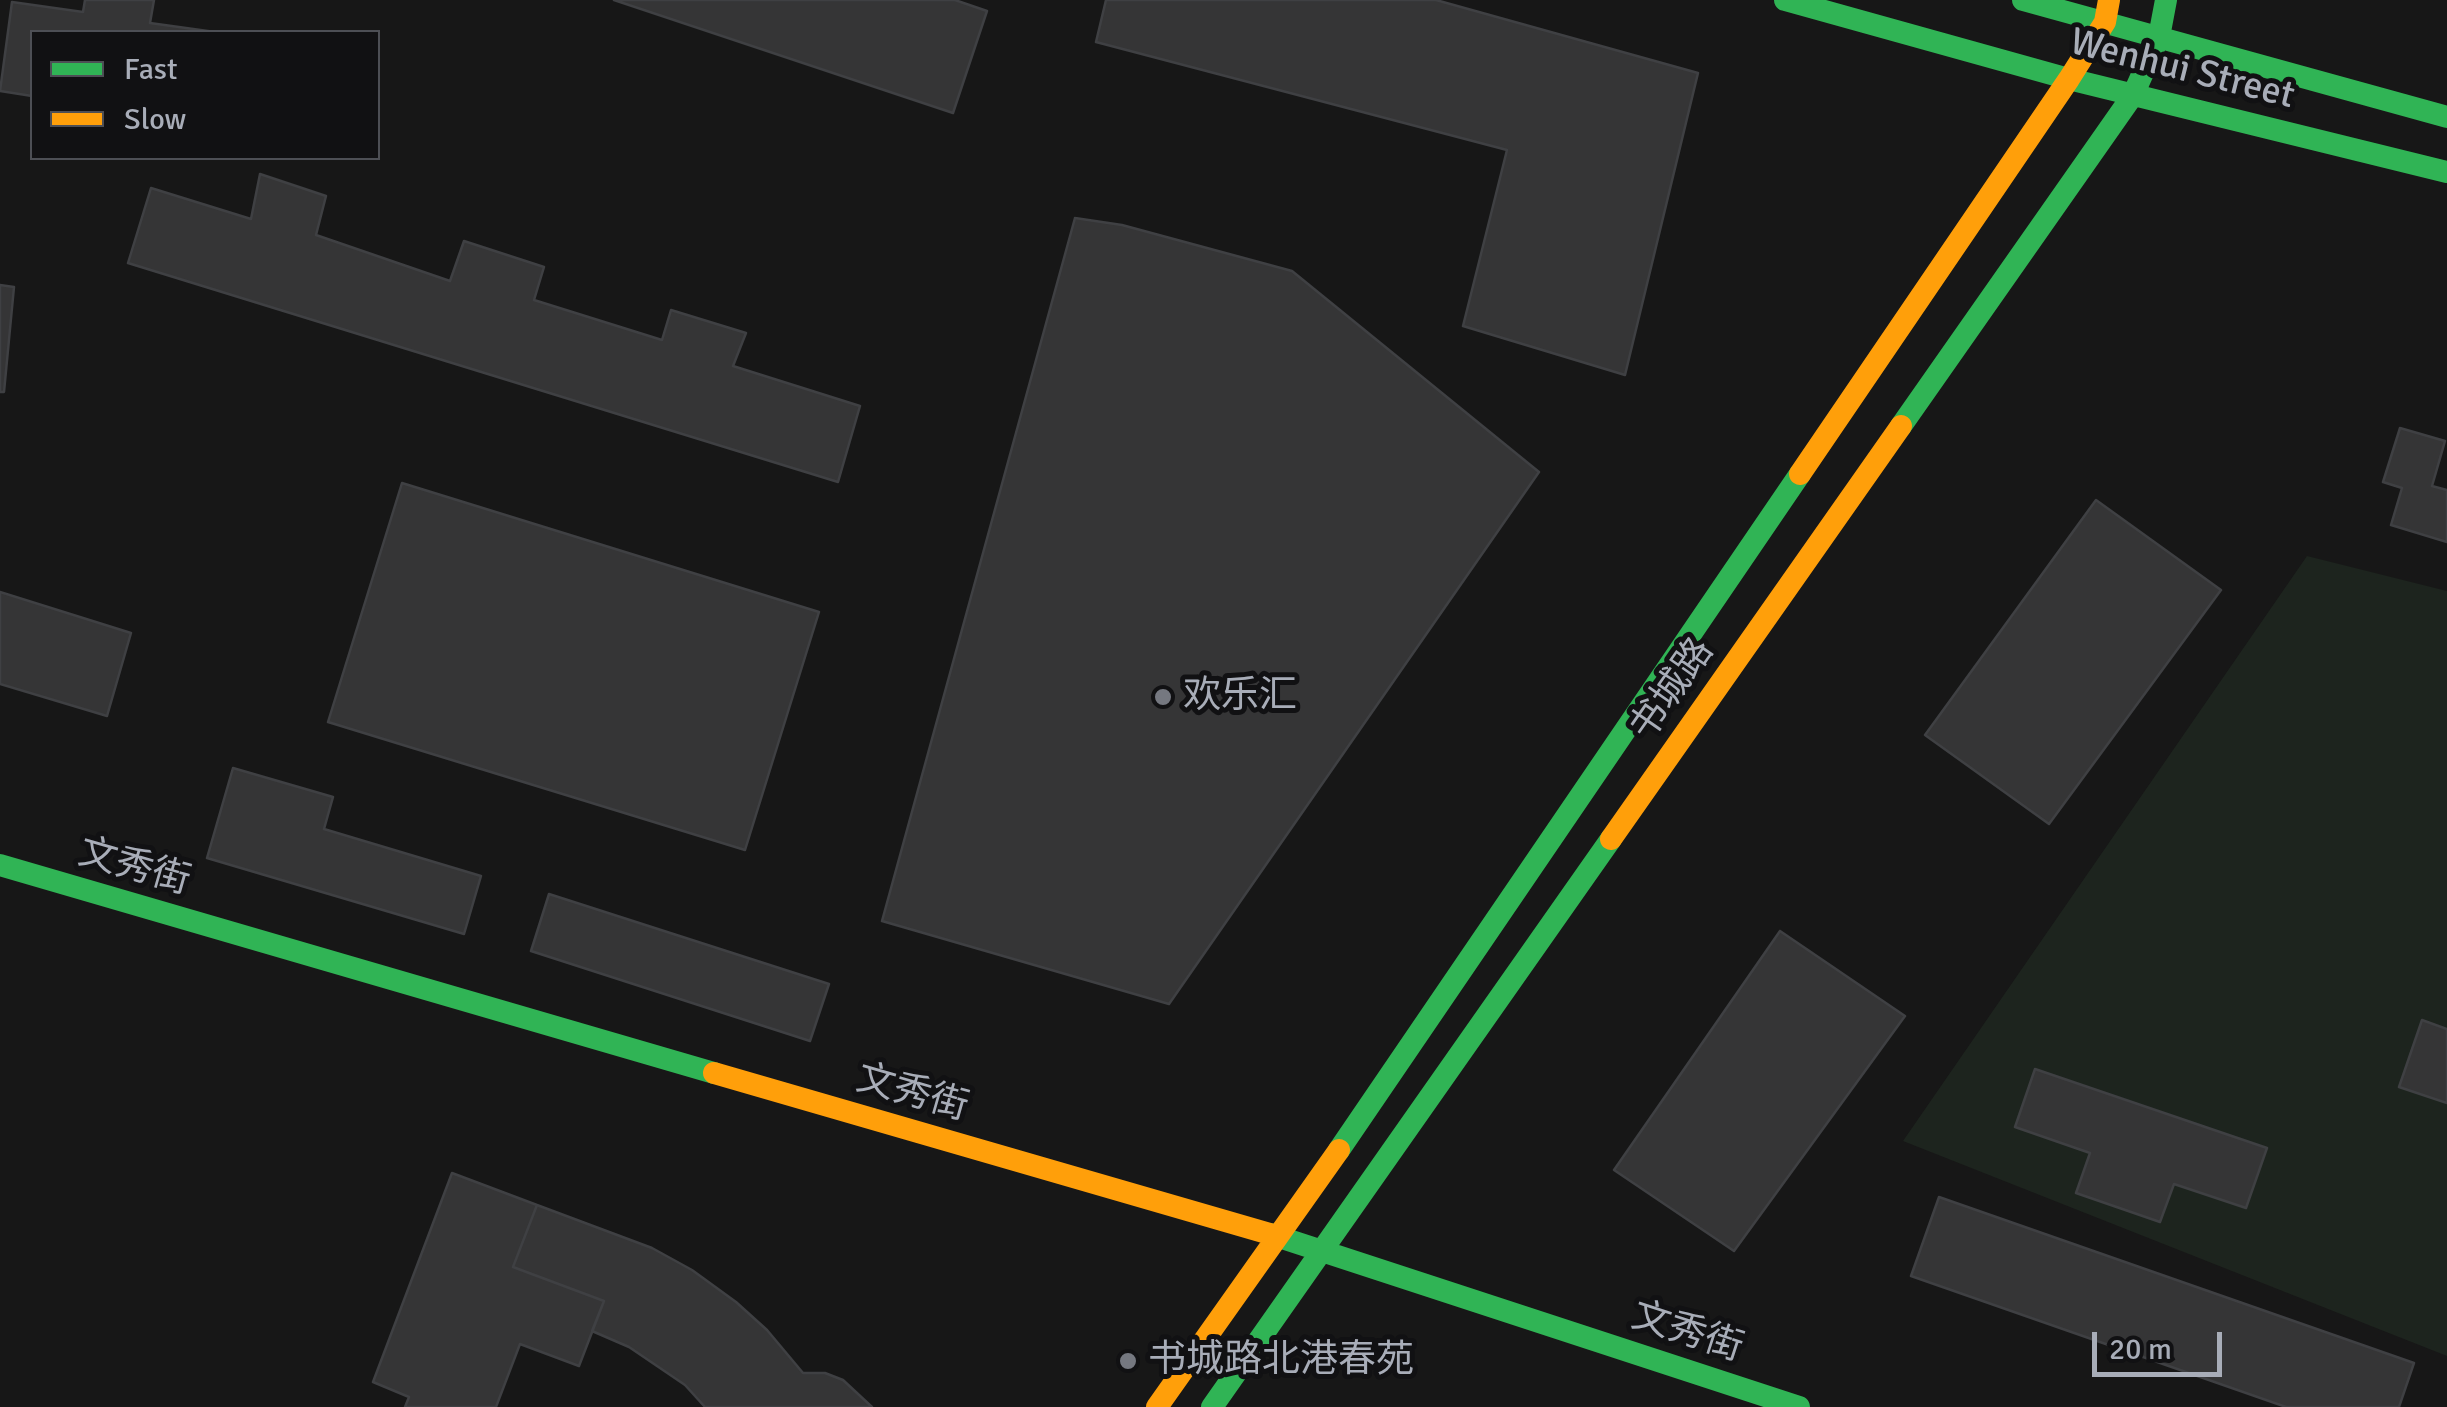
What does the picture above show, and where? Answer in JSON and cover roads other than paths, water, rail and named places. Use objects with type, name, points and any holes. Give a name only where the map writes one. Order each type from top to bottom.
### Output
[{"type":"main road","name":"Wenhui Street","points":[[1785,0],[2069,79],[2447,172]]},
{"type":"main road","name":"Wenhui Street","points":[[2024,0],[2107,11],[2159,37],[2447,117]]},
{"type":"main road","name":"书城路","points":[[1212,1407],[2132,95],[2159,37],[2166,0]]},
{"type":"main road","name":"书城路","points":[[1156,1407],[1278,1237],[2069,79],[2107,11]]},
{"type":"main road","name":"文秀街","points":[[0,865],[1278,1237],[1799,1407]]},
{"type":"place","name":"欢乐汇","points":[[1163,697]]},
{"type":"place","name":"书城路北港春苑","points":[[1128,1361]]}]
